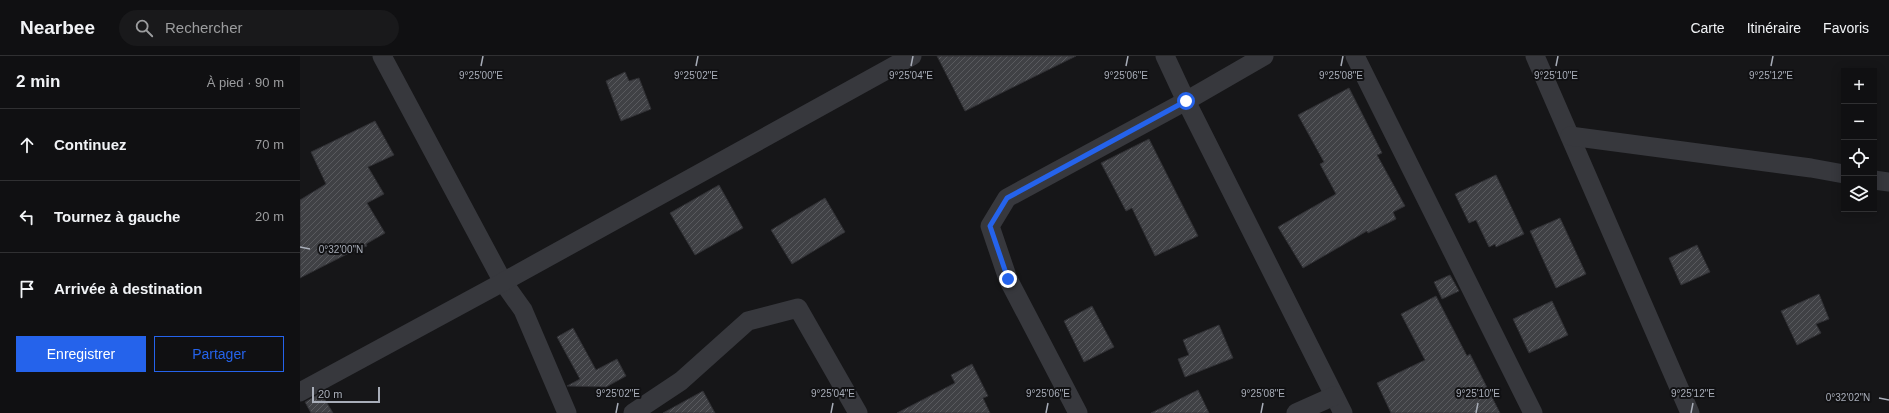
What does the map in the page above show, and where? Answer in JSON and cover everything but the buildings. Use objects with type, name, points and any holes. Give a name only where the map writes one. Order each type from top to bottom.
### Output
[{"type":"street","points":[[382,56],[503,282],[523,310],[567,413]]},
{"type":"street","points":[[300,392],[503,282],[912,56]]},
{"type":"street","points":[[1165,56],[1186,101],[1343,413]]},
{"type":"street","points":[[1078,413],[1008,279],[990,226],[1007,198],[1186,101],[1264,56]]},
{"type":"street","points":[[1355,56],[1533,413]]},
{"type":"street","points":[[1534,56],[1690,413]]},
{"type":"street","points":[[1570,136],[1804,167],[1841,173]]},
{"type":"street","points":[[1877,180],[1889,182]]},
{"type":"street","points":[[633,413],[681,381],[748,321],[798,308],[858,413]]},
{"type":"street","points":[[1296,413],[1334,396]]},
{"type":"route","points":[[1008,279],[990,226],[1007,198],[1186,101]]}]
